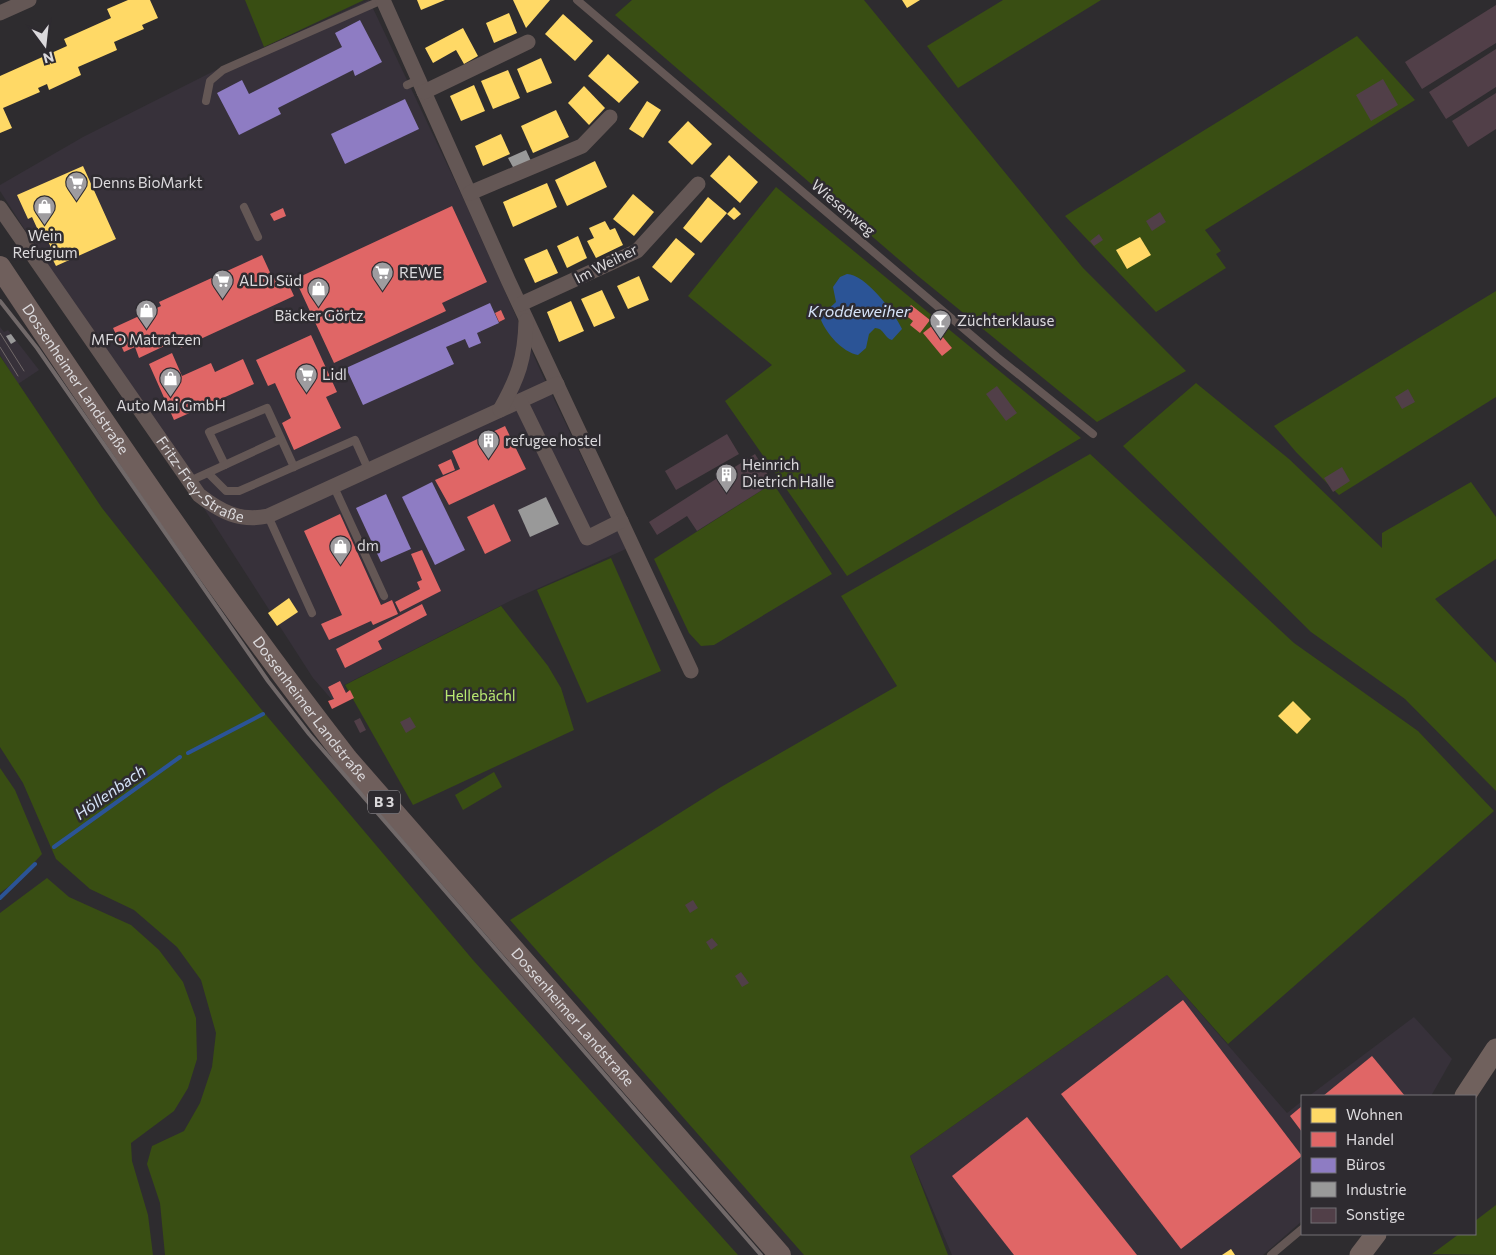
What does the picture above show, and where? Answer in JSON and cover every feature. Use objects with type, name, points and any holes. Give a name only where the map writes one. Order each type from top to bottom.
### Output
[{"type":"main road","name":"Dossenheimer Landstraße","points":[[0,267],[71,375],[281,674],[347,758],[780,1255]]},
{"type":"main road","points":[[1466,1095],[1496,1049]]},
{"type":"main road","points":[[1360,1255],[1375,1235]]},
{"type":"street","points":[[0,13],[29,0]]},
{"type":"street","points":[[382,0],[416,86],[470,193],[557,384],[692,671]]},
{"type":"street","points":[[416,86],[528,42]]},
{"type":"street","points":[[470,193],[582,146],[610,117]]},
{"type":"street","name":"Im Weiher","points":[[524,310],[638,251],[698,184]]},
{"type":"street","name":"Fritz-Frey-Straße","points":[[0,208],[199,495],[216,508],[234,516],[254,519],[268,516],[557,384]]},
{"type":"street","points":[[500,410],[516,381],[526,349],[524,310]]},
{"type":"street","points":[[520,401],[587,538],[621,521]]},
{"type":"lane","points":[[206,102],[210,81],[223,70],[382,0]]},
{"type":"lane","name":"Wiesenweg","points":[[577,0],[997,357],[1093,434]]},
{"type":"lane","points":[[244,207],[258,237]]},
{"type":"lane","points":[[224,465],[209,432],[267,408],[294,467]]},
{"type":"lane","points":[[190,481],[281,439]]},
{"type":"lane","points":[[208,473],[226,491],[239,491],[355,440],[369,471]]},
{"type":"lane","points":[[334,487],[384,596]]},
{"type":"lane","points":[[268,516],[312,613]]},
{"type":"lane","points":[[1271,1255],[1301,1230]]},
{"type":"shaded area","points":[[369,0],[464,200],[541,372],[626,549],[512,600],[344,685],[348,693],[333,701],[313,678],[0,191],[0,185],[83,137],[218,69]]},
{"type":"shaded area","points":[[0,327],[4,332],[8,330],[39,370],[18,384],[0,355]]},
{"type":"shaded area","points":[[1167,975],[1287,1113],[1301,1102],[1301,1222],[1263,1255],[952,1255],[910,1156]]},
{"type":"shaded area","points":[[1414,1017],[1452,1059],[1432,1095],[1310,1095]]},
{"type":"green space","points":[[245,0],[364,0],[264,47]]},
{"type":"green space","points":[[632,0],[864,0],[1083,268],[1186,371],[1097,422],[918,276],[615,15]]},
{"type":"green space","points":[[1003,0],[1101,0],[958,88],[927,46]]},
{"type":"green space","points":[[1357,36],[1415,100],[1205,230],[1221,251],[1216,254],[1226,268],[1156,312],[1065,216]]},
{"type":"green space","points":[[776,187],[1081,438],[847,576],[725,401],[772,365],[688,296]]},
{"type":"green space","points":[[1496,291],[1496,397],[1339,495],[1296,452],[1274,426]]},
{"type":"green space","points":[[0,356],[102,508],[261,709],[473,960],[738,1255],[165,1255],[160,1203],[147,1164],[152,1146],[184,1131],[200,1103],[212,1067],[216,1033],[201,980],[177,947],[134,910],[90,889],[56,859],[23,783],[0,747]]},
{"type":"green space","points":[[1196,383],[1289,459],[1382,548],[1382,533],[1471,482],[1496,517],[1496,559],[1435,599],[1496,663],[1496,791],[1405,699],[1311,632],[1123,446]]},
{"type":"green space","points":[[1090,454],[1294,643],[1418,731],[1494,811],[1228,1044],[1167,975],[910,1156],[948,1255],[804,1255],[510,920],[721,787],[897,686],[841,596]]},
{"type":"green space","points":[[773,483],[832,574],[714,645],[701,646],[689,633],[654,559]]},
{"type":"green space","points":[[611,558],[661,671],[587,703],[537,590]]},
{"type":"green space","name":"Hellebächl","points":[[501,606],[548,666],[561,688],[574,730],[413,805],[345,685]]},
{"type":"green space","points":[[0,768],[15,790],[42,854],[18,880],[0,893]]},
{"type":"green space","points":[[494,772],[502,787],[463,810],[455,795]]},
{"type":"green space","points":[[47,878],[69,897],[131,925],[159,950],[183,982],[196,1018],[197,1059],[188,1088],[174,1111],[131,1143],[132,1161],[148,1215],[153,1255],[0,1255],[0,913]]},
{"type":"green space","points":[[1496,1205],[1496,1255],[1432,1254],[1458,1235],[1476,1235],[1476,1220]]},
{"type":"water","name":"Kroddeweiher","points":[[847,274],[862,280],[879,296],[902,329],[892,340],[878,328],[875,328],[869,334],[866,348],[858,355],[846,350],[836,342],[821,320],[824,313],[836,302],[833,287],[840,277]]},
{"type":"building: Wohnen","points":[[128,0],[150,0],[158,18],[142,25],[144,29],[114,42],[117,50],[78,67],[81,75],[49,90],[47,84],[38,88],[40,92],[3,108],[12,128],[0,133],[0,76],[67,46],[64,39],[111,18],[107,9]]},
{"type":"building: Wohnen","points":[[417,0],[445,0],[421,10]]},
{"type":"building: Wohnen","points":[[513,0],[550,0],[526,28]]},
{"type":"building: Wohnen","points":[[902,0],[920,0],[907,8]]},
{"type":"building: Wohnen","points":[[509,13],[517,33],[494,43],[486,23]]},
{"type":"building: Wohnen","points":[[563,14],[593,41],[575,61],[545,34]]},
{"type":"building: Wohnen","points":[[463,28],[478,56],[464,64],[456,50],[433,63],[425,48]]},
{"type":"building: Wohnen","points":[[608,54],[639,82],[619,103],[588,76]]},
{"type":"building: Wohnen","points":[[541,58],[552,83],[527,93],[517,69]]},
{"type":"building: Wohnen","points":[[508,70],[520,98],[493,109],[481,81]]},
{"type":"building: Wohnen","points":[[474,85],[485,111],[461,121],[450,96]]},
{"type":"building: Wohnen","points":[[584,86],[605,108],[589,125],[568,103]]},
{"type":"building: Wohnen","points":[[647,101],[661,110],[643,138],[629,129]]},
{"type":"building: Wohnen","points":[[556,110],[569,137],[533,153],[521,126]]},
{"type":"building: Wohnen","points":[[688,121],[712,144],[692,165],[668,142]]},
{"type":"building: Wohnen","points":[[501,134],[510,154],[483,166],[475,146]]},
{"type":"building: Wohnen","points":[[729,155],[758,182],[740,203],[710,176]]},
{"type":"building: Wohnen","points":[[595,161],[607,187],[567,206],[555,180]]},
{"type":"building: Wohnen","points":[[83,166],[116,239],[56,266],[53,260],[56,258],[46,237],[42,239],[32,217],[28,219],[17,195]]},
{"type":"building: Wohnen","points":[[547,183],[557,207],[513,227],[503,202]]},
{"type":"building: Wohnen","points":[[633,194],[654,212],[634,236],[613,219]]},
{"type":"building: Wohnen","points":[[708,197],[727,213],[701,243],[683,228]]},
{"type":"building: Wohnen","points":[[734,207],[741,214],[734,220],[727,214]]},
{"type":"building: Wohnen","points":[[605,221],[610,230],[615,228],[623,245],[596,258],[587,241],[594,238],[589,228]]},
{"type":"building: Wohnen","points":[[578,236],[587,258],[567,268],[557,246]]},
{"type":"building: Wohnen","points":[[1140,237],[1151,255],[1127,269],[1116,250]]},
{"type":"building: Wohnen","points":[[676,238],[695,254],[671,283],[652,267]]},
{"type":"building: Wohnen","points":[[547,249],[558,273],[535,283],[524,259]]},
{"type":"building: Wohnen","points":[[639,276],[649,300],[628,309],[617,286]]},
{"type":"building: Wohnen","points":[[602,290],[615,318],[594,327],[581,299]]},
{"type":"building: Wohnen","points":[[571,301],[584,331],[559,342],[547,312]]},
{"type":"building: Wohnen","points":[[289,598],[298,612],[277,626],[268,613]]},
{"type":"building: Wohnen","points":[[1293,701],[1311,719],[1297,734],[1278,716]]},
{"type":"building: Wohnen","points":[[1231,1249],[1235,1255],[1222,1255]]},
{"type":"building: Handel","name":"REWE","points":[[452,206],[487,282],[442,303],[446,311],[334,363],[295,279]]},
{"type":"building: Handel","points":[[283,208],[286,216],[274,221],[270,214]]},
{"type":"building: Handel","name":"ALDI Süd","points":[[262,255],[273,279],[284,274],[294,296],[181,348],[177,340],[139,358],[135,347],[124,352],[113,328],[161,306],[159,302]]},
{"type":"building: Handel","points":[[911,305],[930,320],[920,333],[910,325],[913,321],[904,314]]},
{"type":"building: Handel","points":[[501,310],[505,319],[499,322],[495,313]]},
{"type":"building: Handel","points":[[933,325],[952,348],[942,356],[923,333]]},
{"type":"building: Handel","name":"Lidl","points":[[311,335],[337,392],[326,397],[341,428],[294,450],[282,423],[291,418],[275,383],[268,386],[256,360]]},
{"type":"building: Handel","points":[[172,353],[182,376],[211,363],[215,372],[243,359],[254,384],[174,420],[149,364]]},
{"type":"building: Handel","name":"refugee hostel","points":[[505,426],[526,469],[449,505],[435,480],[460,469],[452,451]]},
{"type":"building: Handel","points":[[451,459],[455,470],[443,475],[438,465]]},
{"type":"building: Handel","points":[[494,504],[511,541],[485,554],[467,517]]},
{"type":"building: Handel","name":"dm","points":[[340,514],[381,605],[392,600],[398,614],[373,625],[371,621],[329,640],[321,624],[342,615],[304,531]]},
{"type":"building: Handel","points":[[422,550],[441,591],[400,612],[395,602],[420,589],[417,582],[422,580],[411,554]]},
{"type":"building: Handel","points":[[422,604],[427,615],[378,641],[382,649],[345,668],[336,649]]},
{"type":"building: Handel","points":[[340,681],[346,693],[350,690],[354,698],[332,709],[328,701],[334,699],[328,687]]},
{"type":"building: Handel","points":[[1183,1000],[1301,1157],[1181,1249],[1061,1094]]},
{"type":"building: Handel","points":[[1372,1056],[1404,1095],[1324,1095]]},
{"type":"building: Handel","points":[[1301,1107],[1301,1131],[1290,1116]]},
{"type":"building: Handel","points":[[1027,1117],[1137,1255],[1014,1255],[952,1176]]},
{"type":"building: Büros","points":[[360,20],[382,62],[355,76],[353,70],[278,108],[281,114],[239,135],[217,93],[242,80],[249,94],[342,47],[335,33]]},
{"type":"building: Büros","points":[[405,99],[419,129],[345,164],[331,134]]},
{"type":"building: Büros","points":[[490,303],[499,323],[477,333],[481,343],[469,348],[465,339],[446,347],[454,364],[363,405],[346,368]]},
{"type":"building: Büros","points":[[432,482],[465,550],[435,565],[402,497]]},
{"type":"building: Büros","points":[[386,494],[411,549],[381,562],[356,508]]},
{"type":"building: Industrie","points":[[526,150],[531,161],[514,169],[508,158]]},
{"type":"building: Industrie","points":[[11,334],[16,341],[11,344],[6,336]]},
{"type":"building: Industrie","points":[[546,497],[559,524],[530,537],[518,510]]},
{"type":"building: Sonstige","points":[[1496,5],[1496,43],[1422,89],[1405,62]]},
{"type":"building: Sonstige","points":[[1496,49],[1496,87],[1446,119],[1429,92]]},
{"type":"building: Sonstige","points":[[1383,79],[1398,105],[1371,121],[1356,95]]},
{"type":"building: Sonstige","points":[[1496,93],[1496,129],[1468,147],[1452,121]]},
{"type":"building: Sonstige","points":[[1160,212],[1166,222],[1152,231],[1146,221]]},
{"type":"building: Sonstige","points":[[1099,234],[1103,240],[1094,246],[1090,241]]},
{"type":"building: Sonstige","points":[[997,386],[1017,413],[1006,421],[986,394]]},
{"type":"building: Sonstige","points":[[1408,389],[1415,402],[1402,409],[1395,397]]},
{"type":"building: Sonstige","points":[[727,434],[739,454],[676,490],[665,471]]},
{"type":"building: Sonstige","name":"Heinrich Dietrich Halle","points":[[755,454],[773,483],[697,531],[687,516],[657,535],[649,522]]},
{"type":"building: Sonstige","points":[[1342,467],[1350,481],[1333,492],[1324,478]]},
{"type":"building: Sonstige","points":[[410,717],[416,727],[406,733],[400,722]]},
{"type":"building: Sonstige","points":[[360,718],[366,730],[360,733],[354,721]]},
{"type":"building: Sonstige","points":[[693,900],[698,908],[690,913],[685,905]]},
{"type":"building: Sonstige","points":[[712,938],[718,945],[711,950],[706,942]]},
{"type":"building: Sonstige","points":[[741,972],[749,983],[742,987],[735,976]]},
{"type":"waterway","name":"Höllenbach","points":[[188,753],[263,714]]},
{"type":"waterway","name":"Höllenbach","points":[[54,847],[180,757]]},
{"type":"waterway","name":"Höllenbach","points":[[0,898],[35,864]]},
{"type":"tram line","points":[[0,333],[24,371]]},
{"type":"tram line","points":[[0,347],[18,376]]},
{"type":"railway","points":[[0,301],[37,348],[268,681],[309,734],[761,1255]]},
{"type":"place","name":"Denns BioMarkt","points":[[76,202]]},
{"type":"place","name":"Wein Refugium","points":[[45,226]]},
{"type":"place","name":"REWE","points":[[383,292]]},
{"type":"place","name":"ALDI Süd","points":[[223,300]]},
{"type":"place","name":"Bäcker Görtz","points":[[319,307]]},
{"type":"place","name":"MFO Matratzen","points":[[146,330]]},
{"type":"place","name":"Züchterklause","points":[[941,340]]},
{"type":"place","name":"Lidl","points":[[306,394]]},
{"type":"place","name":"Auto Mai GmbH","points":[[171,397]]},
{"type":"place","name":"refugee hostel","points":[[489,460]]},
{"type":"place","name":"Heinrich Dietrich Halle","points":[[726,493]]},
{"type":"place","name":"dm","points":[[341,565]]}]
